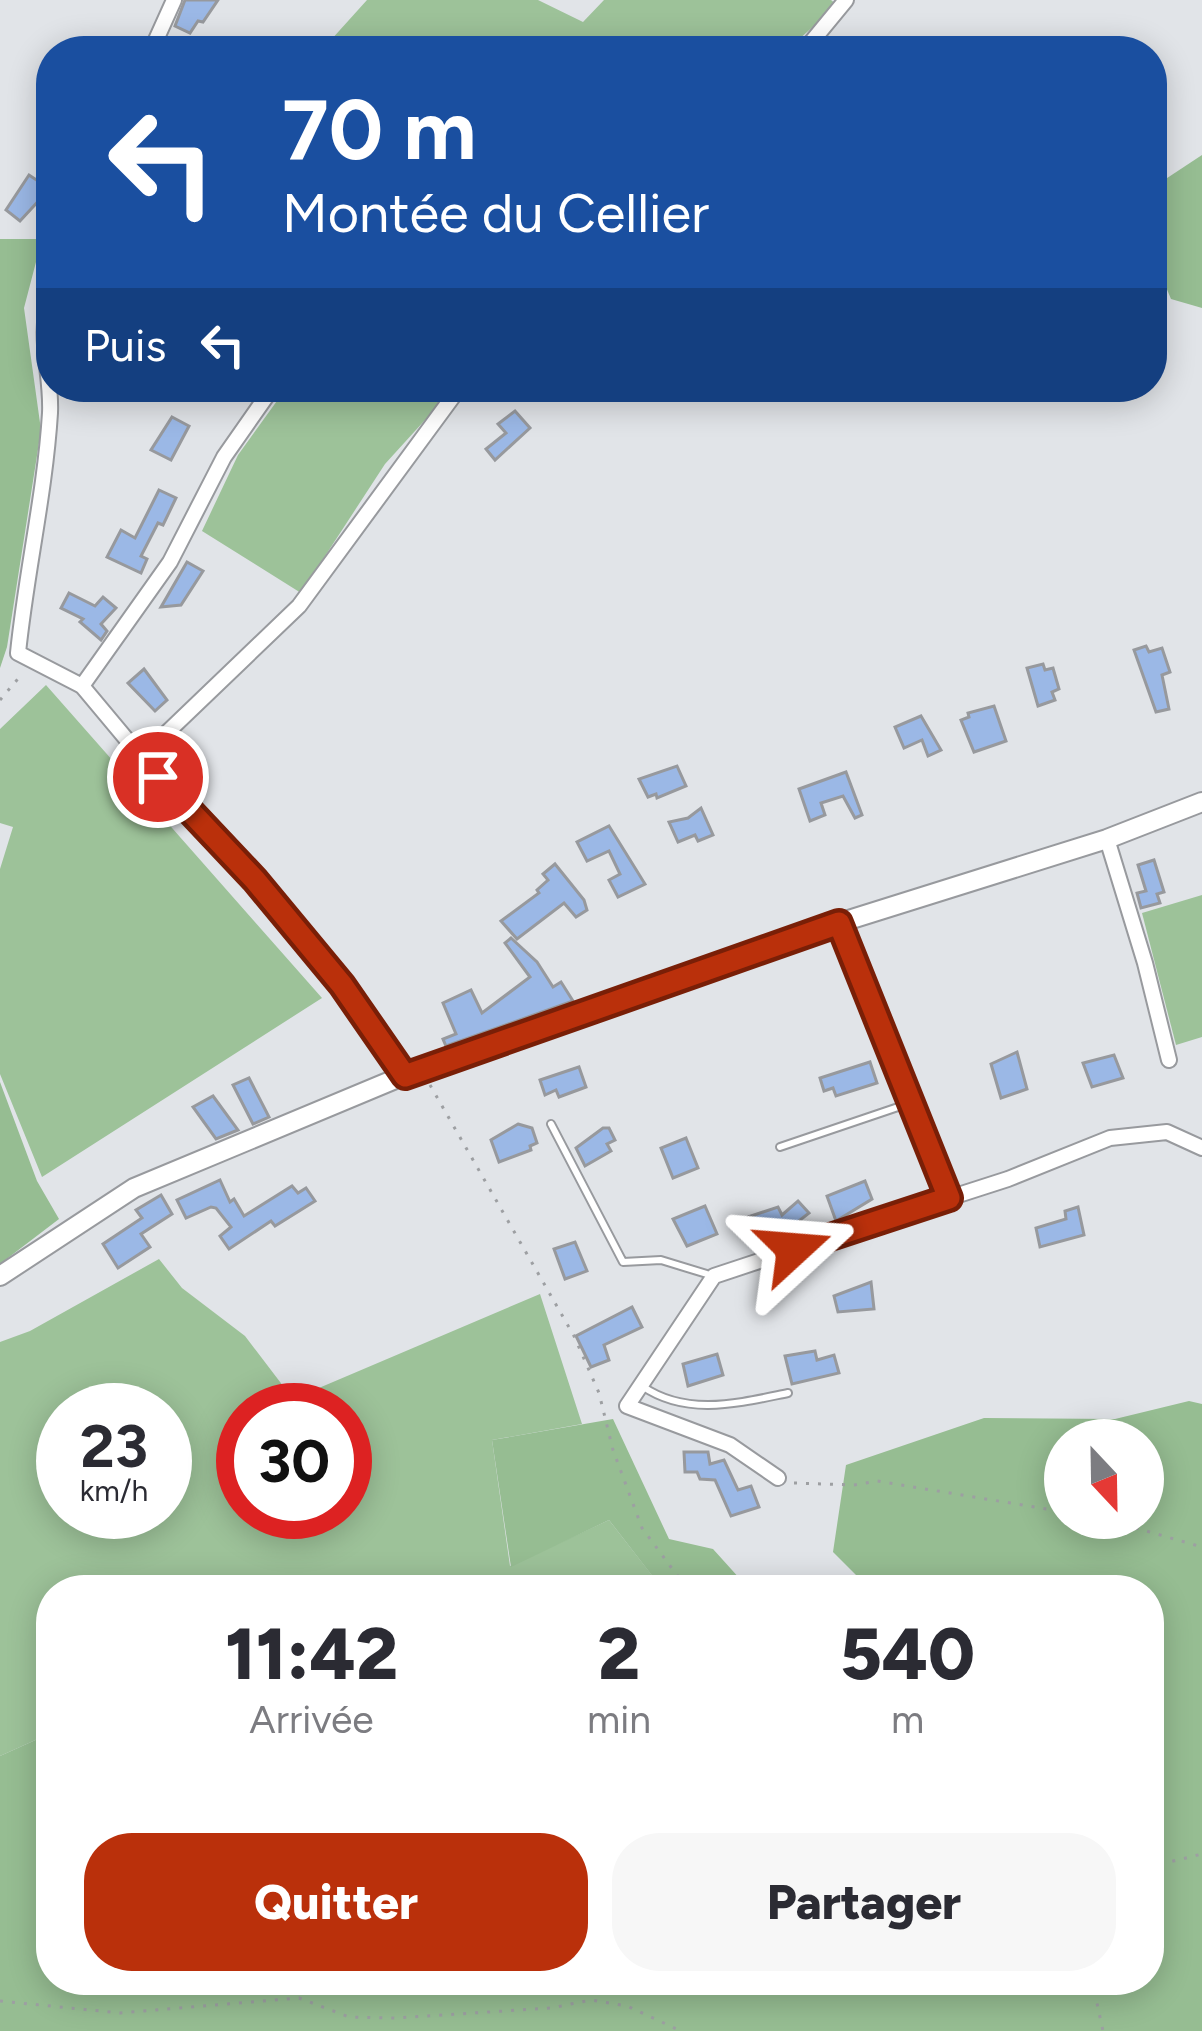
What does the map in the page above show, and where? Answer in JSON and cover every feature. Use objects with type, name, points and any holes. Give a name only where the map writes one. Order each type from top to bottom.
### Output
[{"type":"main road","points":[[0,1276],[134,1188],[411,1073],[839,923],[1107,839],[1202,802]]},
{"type":"street","points":[[158,36],[174,0]]},
{"type":"street","points":[[816,36],[846,0]]},
{"type":"street","points":[[50,402],[25,656],[82,686],[178,802],[255,880],[411,1073]]},
{"type":"street","points":[[82,686],[170,562],[224,457],[262,402]]},
{"type":"street","points":[[138,753],[153,746],[299,606],[449,402]]},
{"type":"street","points":[[1107,839],[1169,1060]]},
{"type":"street","points":[[839,923],[949,1198]]},
{"type":"street","points":[[778,1478],[730,1445],[627,1406],[714,1276],[1008,1179],[1110,1138],[1167,1132],[1202,1148]]},
{"type":"lane","points":[[780,1147],[910,1102]]},
{"type":"lane","points":[[551,1124],[623,1262],[662,1260],[714,1276]]},
{"type":"lane","points":[[642,1386],[660,1399],[714,1407],[788,1393]]},
{"type":"path","points":[[0,700],[25,656]]},
{"type":"path","points":[[411,1073],[437,1095],[574,1336],[642,1528],[677,1575]]},
{"type":"path","points":[[778,1478],[792,1483],[854,1485],[877,1481],[1044,1509]]},
{"type":"path","points":[[1164,1536],[1202,1547]]},
{"type":"path","points":[[1164,1863],[1202,1854]]},
{"type":"path","points":[[1095,1995],[1103,2031]]},
{"type":"path","points":[[0,2001],[120,2014],[299,1998],[349,2017],[395,2018],[551,2008],[590,2000],[627,2006],[681,2031]]},
{"type":"green space","points":[[367,0],[538,0],[583,22],[604,0],[831,0],[837,5],[803,36],[335,36]]},
{"type":"green space","points":[[1202,155],[1202,308],[1171,299],[1167,288],[1167,178]]},
{"type":"green space","points":[[0,239],[36,239],[36,262],[24,308],[41,430],[0,668]]},
{"type":"green space","points":[[276,402],[441,402],[385,464],[301,593],[202,531],[238,455]]},
{"type":"green space","points":[[46,685],[322,998],[42,1177],[0,1074],[0,869],[13,827],[0,823],[0,729]]},
{"type":"green space","points":[[1202,895],[1202,1037],[1176,1045],[1142,913]]},
{"type":"green space","points":[[0,1082],[37,1181],[59,1219],[0,1264]]},
{"type":"green space","points":[[159,1259],[182,1288],[245,1336],[281,1383],[216,1383],[216,1539],[372,1539],[372,1383],[331,1383],[540,1294],[582,1424],[492,1440],[510,1566],[609,1520],[652,1575],[36,1575],[36,1740],[0,1756],[0,1342],[30,1331]]},
{"type":"green space","points":[[1189,1401],[1202,1404],[1202,2031],[0,2031],[0,1756],[36,1740],[36,1995],[1164,1995],[1164,1575],[856,1575],[833,1552],[846,1465],[984,1418],[1115,1419]]},
{"type":"green space","points":[[613,1419],[669,1539],[713,1549],[736,1575],[652,1575],[609,1520],[511,1567],[492,1440]]},
{"type":"building","points":[[185,0],[218,0],[190,33],[175,26]]},
{"type":"building","points":[[29,175],[36,180],[36,204],[20,221],[6,210]]},
{"type":"building","points":[[515,411],[530,428],[495,460],[486,449],[506,433],[498,424]]},
{"type":"building","points":[[172,417],[189,426],[171,460],[151,450]]},
{"type":"building","points":[[159,490],[176,498],[141,556],[147,559],[141,573],[107,557],[121,530],[135,538]]},
{"type":"building","points":[[187,562],[203,571],[181,605],[161,607]]},
{"type":"building","points":[[69,593],[95,606],[103,597],[116,608],[101,624],[107,631],[101,640],[80,622],[83,619],[61,608]]},
{"type":"building","points":[[1146,646],[1149,652],[1162,648],[1170,672],[1162,675],[1169,709],[1156,712],[1134,650]]},
{"type":"building","points":[[1043,664],[1045,670],[1053,668],[1059,689],[1052,692],[1055,700],[1038,706],[1027,668]]},
{"type":"building","points":[[144,669],[167,700],[155,711],[128,683]]},
{"type":"building","points":[[994,706],[1006,741],[974,752],[961,720],[968,713]]},
{"type":"building","points":[[921,716],[941,750],[928,756],[922,740],[904,748],[895,727]]},
{"type":"building","points":[[677,766],[686,786],[648,797],[639,779]]},
{"type":"building","points":[[846,772],[862,815],[855,818],[843,796],[821,803],[825,815],[810,821],[799,789]]},
{"type":"building","points":[[701,808],[713,835],[678,842],[669,822],[688,818]]},
{"type":"building","points":[[609,826],[645,884],[618,897],[609,880],[620,874],[609,851],[587,861],[577,842]]},
{"type":"building","points":[[1154,860],[1164,892],[1157,894],[1160,903],[1141,908],[1137,893],[1146,891],[1138,865]]},
{"type":"building","points":[[555,864],[587,910],[576,917],[564,903],[517,939],[501,921],[539,893],[548,880],[543,874]]},
{"type":"building","points":[[511,938],[537,962],[553,987],[561,982],[573,1001],[446,1046],[443,1039],[456,1034],[443,1003],[471,990],[482,1013],[530,977],[505,943]]},
{"type":"building","points":[[1017,1052],[1027,1089],[1001,1098],[991,1064]]},
{"type":"building","points":[[1114,1055],[1123,1078],[1092,1087],[1083,1063]]},
{"type":"building","points":[[870,1062],[877,1083],[836,1096],[833,1088],[824,1091],[820,1078]]},
{"type":"building","points":[[579,1067],[586,1087],[559,1097],[556,1090],[545,1095],[540,1080]]},
{"type":"building","points":[[249,1078],[269,1117],[253,1124],[233,1085]]},
{"type":"building","points":[[213,1096],[238,1130],[216,1139],[193,1107]]},
{"type":"building","points":[[518,1124],[532,1128],[537,1143],[499,1162],[491,1140]]},
{"type":"building","points":[[609,1128],[615,1140],[607,1144],[611,1151],[585,1166],[576,1148]]},
{"type":"building","points":[[686,1138],[698,1168],[673,1178],[661,1148]]},
{"type":"building","points":[[220,1180],[230,1202],[234,1199],[244,1216],[292,1186],[298,1193],[306,1188],[315,1201],[275,1226],[271,1221],[229,1249],[220,1236],[231,1227],[216,1208],[186,1218],[177,1200]]},
{"type":"building","points":[[865,1181],[872,1199],[836,1221],[827,1196]]},
{"type":"building","points":[[161,1195],[172,1214],[141,1234],[150,1247],[118,1268],[103,1244],[142,1218],[136,1210]]},
{"type":"building","points":[[798,1201],[809,1213],[800,1220],[802,1228],[768,1239],[765,1229],[755,1229],[745,1218],[778,1207],[782,1215]]},
{"type":"building","points":[[705,1206],[717,1234],[687,1246],[673,1219]]},
{"type":"building","points":[[1078,1207],[1084,1235],[1040,1247],[1036,1228],[1066,1219],[1065,1211]]},
{"type":"building","points":[[575,1242],[587,1271],[565,1279],[554,1249]]},
{"type":"building","points":[[871,1282],[874,1309],[838,1312],[834,1296]]},
{"type":"building","points":[[632,1307],[642,1327],[604,1345],[609,1360],[591,1367],[576,1336]]},
{"type":"building","points":[[815,1351],[817,1360],[834,1355],[839,1373],[792,1384],[785,1356]]},
{"type":"building","points":[[717,1354],[723,1375],[688,1386],[683,1364]]},
{"type":"building","points":[[684,1452],[708,1452],[710,1464],[724,1460],[738,1490],[751,1486],[759,1507],[731,1516],[715,1480],[685,1472]]},
{"type":"route","points":[[158,777],[255,880],[342,985],[405,1076],[839,923],[949,1198],[794,1249]]}]
